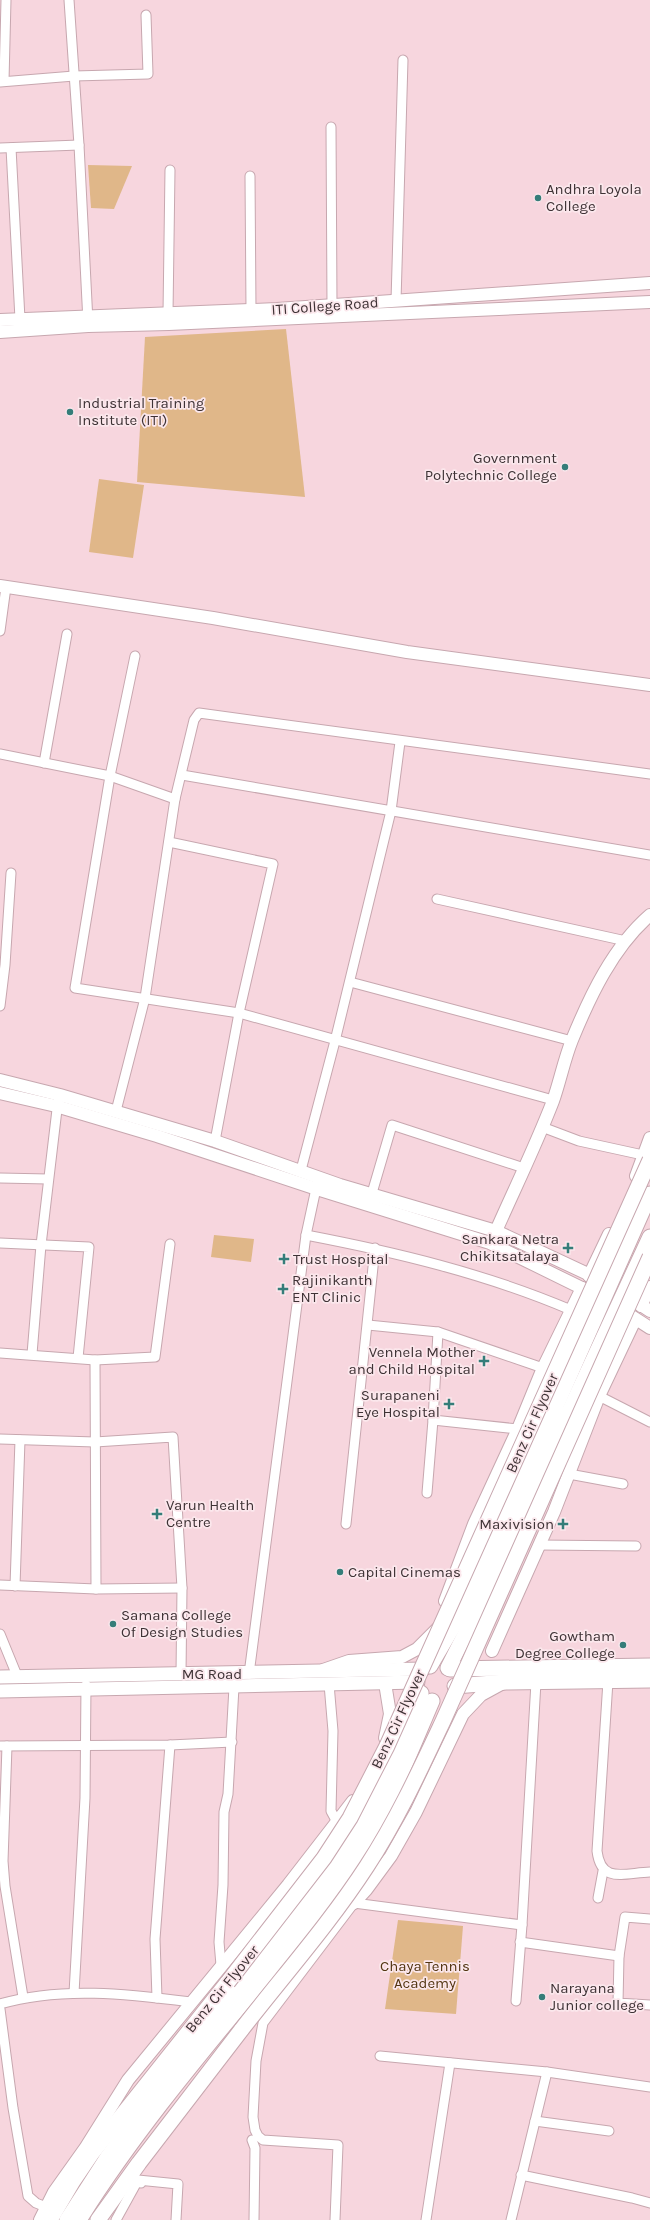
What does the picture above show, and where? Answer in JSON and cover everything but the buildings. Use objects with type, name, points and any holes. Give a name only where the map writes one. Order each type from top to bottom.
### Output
[{"type":"main road","name":"Benz Cir Flyover","points":[[48,2213],[73,2181],[92,2153],[324,1858],[350,1818],[387,1746],[647,1158]]},
{"type":"main road","points":[[67,2220],[107,2158],[159,2088],[287,1930],[354,1840],[377,1793],[425,1682],[458,1618],[509,1512],[650,1194]]},
{"type":"main road","points":[[449,1669],[580,1386],[622,1301],[650,1238]]},
{"type":"main road","points":[[98,2220],[139,2163],[367,1866],[415,1780],[443,1721],[650,1257]]},
{"type":"main road","points":[[79,2220],[102,2184],[177,2082],[321,1905],[367,1840],[404,1767],[425,1682],[442,1665],[449,1669],[453,1674],[455,1686],[452,1693],[447,1698],[440,1701],[425,1682]]},
{"type":"main road","points":[[455,1686],[506,1675],[650,1666]]},
{"type":"main road","points":[[449,1669],[506,1675],[536,1682],[650,1680]]},
{"type":"main road","name":"MG Road","points":[[0,1677],[18,1678],[86,1675],[318,1672],[425,1682]]},
{"type":"main road","name":"MG Road","points":[[0,1691],[425,1682]]},
{"type":"street","points":[[6,0],[2,81],[74,76],[148,74],[146,15]]},
{"type":"street","points":[[69,0],[79,145],[88,321]]},
{"type":"street","points":[[396,301],[403,60]]},
{"type":"street","points":[[331,127],[332,305]]},
{"type":"street","points":[[0,148],[79,145]]},
{"type":"street","points":[[11,148],[20,319]]},
{"type":"street","points":[[168,312],[170,170]]},
{"type":"street","points":[[250,176],[251,310]]},
{"type":"street","name":"ITI College Road","points":[[0,332],[168,312],[251,310],[650,283]]},
{"type":"street","name":"ITI College Road","points":[[0,320],[20,319],[170,324],[650,302]]},
{"type":"street","points":[[0,631],[3,586],[213,618],[407,652],[650,685]]},
{"type":"street","points":[[44,763],[67,634]]},
{"type":"street","points":[[135,656],[110,776],[75,988],[239,1013],[335,1041],[553,1100]]},
{"type":"street","points":[[116,1112],[145,998],[175,799],[194,720],[199,713],[400,742],[650,774]]},
{"type":"street","points":[[301,1170],[350,982],[391,811],[400,742]]},
{"type":"street","points":[[0,754],[110,776],[175,799]]},
{"type":"street","points":[[182,775],[650,855]]},
{"type":"street","points":[[169,842],[273,864],[239,1013],[214,1141]]},
{"type":"street","points":[[0,1006],[5,965],[11,873]]},
{"type":"street","points":[[437,899],[626,941]]},
{"type":"street","points":[[496,1231],[553,1100],[572,1041],[604,973],[626,941],[650,915]]},
{"type":"street","points":[[350,982],[572,1041]]},
{"type":"street","points":[[0,1080],[157,1136],[318,1183],[490,1243],[603,1299],[622,1301],[646,1309],[650,1287]]},
{"type":"street","points":[[0,1093],[58,1100],[116,1112],[214,1141],[301,1170],[318,1183],[372,1193],[496,1231],[609,1285],[635,1320],[650,1328]]},
{"type":"street","points":[[32,1354],[41,1245],[58,1100]]},
{"type":"street","points":[[372,1193],[392,1125],[524,1168]]},
{"type":"street","points":[[542,1127],[579,1141],[647,1158]]},
{"type":"street","points":[[589,1276],[647,1158],[650,1138]]},
{"type":"street","points":[[0,1178],[48,1179]]},
{"type":"street","points":[[249,1674],[306,1235],[318,1183]]},
{"type":"street","points":[[306,1235],[375,1248],[538,1296],[571,1310]]},
{"type":"street","points":[[0,1243],[89,1247],[78,1358]]},
{"type":"street","points":[[0,1354],[32,1354],[95,1360],[155,1357],[170,1244]]},
{"type":"street","points":[[346,1524],[375,1248]]},
{"type":"street","points":[[436,1629],[474,1524],[518,1429],[543,1368],[582,1288]]},
{"type":"street","points":[[492,1650],[569,1474],[599,1396],[635,1320]]},
{"type":"street","points":[[368,1325],[438,1332],[543,1368]]},
{"type":"street","points":[[427,1493],[434,1420],[438,1332]]},
{"type":"street","points":[[95,1360],[96,1589]]},
{"type":"street","points":[[599,1396],[650,1422]]},
{"type":"street","points":[[434,1420],[518,1429]]},
{"type":"street","points":[[0,1439],[95,1442],[173,1437],[182,1588],[180,1674]]},
{"type":"street","points":[[16,1586],[20,1440]]},
{"type":"street","points":[[569,1474],[624,1484]]},
{"type":"street","points":[[539,1545],[636,1546]]},
{"type":"street","points":[[0,1585],[96,1589],[182,1588]]},
{"type":"street","points":[[335,2220],[338,2145],[288,2143],[264,2140],[258,2136],[253,2117],[256,2061],[263,2023],[391,1856],[427,1792],[457,1726],[471,1704],[506,1675],[492,1650],[476,1613]]},
{"type":"street","points":[[318,1672],[349,1661],[402,1657],[417,1649],[436,1629],[458,1618]]},
{"type":"street","points":[[0,1634],[18,1678]]},
{"type":"street","points":[[74,1993],[85,1798],[86,1675]]},
{"type":"street","points":[[598,1898],[603,1871],[599,1862],[597,1851],[608,1681]]},
{"type":"street","points":[[516,2001],[522,1925],[536,1682]]},
{"type":"street","points":[[40,2220],[48,2213],[128,2080],[221,1964],[260,1920],[337,1822],[367,1780],[384,1742],[390,1714],[385,1683]]},
{"type":"street","points":[[329,1684],[333,1731],[331,1811],[337,1822]]},
{"type":"street","points":[[221,1964],[218,1942],[224,1878],[224,1812],[228,1794],[234,1687]]},
{"type":"street","points":[[23,1997],[5,1886],[3,1861],[3,1746],[86,1744],[170,1745],[232,1742]]},
{"type":"street","points":[[157,1998],[155,1939],[170,1745]]},
{"type":"street","points":[[404,1767],[424,1763],[444,1755]]},
{"type":"street","points":[[603,1871],[610,1874],[650,1872]]},
{"type":"street","points":[[321,1905],[342,1906],[354,1903],[522,1925]]},
{"type":"street","points":[[650,1919],[625,1917],[619,1956],[618,2003],[650,2005]]},
{"type":"street","points":[[520,1942],[619,1956]]},
{"type":"street","points":[[0,2004],[23,1997],[74,1993],[157,1998],[191,2002]]},
{"type":"street","points":[[0,2009],[13,2108],[28,2196],[48,2213]]},
{"type":"street","points":[[380,2056],[547,2072],[650,2087]]},
{"type":"street","points":[[426,2220],[450,2063]]},
{"type":"street","points":[[510,2220],[547,2072]]},
{"type":"street","points":[[535,2121],[609,2131]]},
{"type":"street","points":[[252,2140],[255,2148],[254,2220]]},
{"type":"street","points":[[522,2175],[650,2203]]},
{"type":"street","points":[[116,2220],[140,2182],[178,2184],[176,2220]]},
{"type":"green space","points":[[88,165],[132,166],[114,209],[91,208]]},
{"type":"green space","points":[[286,329],[305,497],[137,482],[145,337]]},
{"type":"green space","points":[[99,479],[144,485],[133,558],[89,552]]},
{"type":"green space","points":[[214,1235],[254,1239],[251,1262],[211,1257]]},
{"type":"green space","name":"Chaya Tennis Academy","points":[[398,1920],[463,1926],[456,2014],[385,2009]]},
{"type":"place","name":"Andhra Loyola College","points":[[538,198]]},
{"type":"place","name":"Industrial Training Institute (ITI)","points":[[70,412]]},
{"type":"place","name":"Government Polytechnic College","points":[[565,467]]},
{"type":"place","name":"Sankara Netra Chikitsatalaya","points":[[568,1248]]},
{"type":"place","name":"Trust Hospital","points":[[284,1259]]},
{"type":"place","name":"Rajinikanth ENT Clinic","points":[[283,1289]]},
{"type":"place","name":"Vennela Mother and Child Hospital","points":[[484,1361]]},
{"type":"place","name":"Surapaneni Eye Hospital","points":[[449,1404]]},
{"type":"place","name":"Varun Health Centre","points":[[157,1514]]},
{"type":"place","name":"Maxivision","points":[[563,1524]]},
{"type":"place","name":"Capital Cinemas","points":[[340,1572]]},
{"type":"place","name":"Samana College Of Design Studies","points":[[113,1624]]},
{"type":"place","name":"Gowtham Degree College","points":[[623,1645]]},
{"type":"place","name":"Narayana Junior college","points":[[542,1997]]}]
